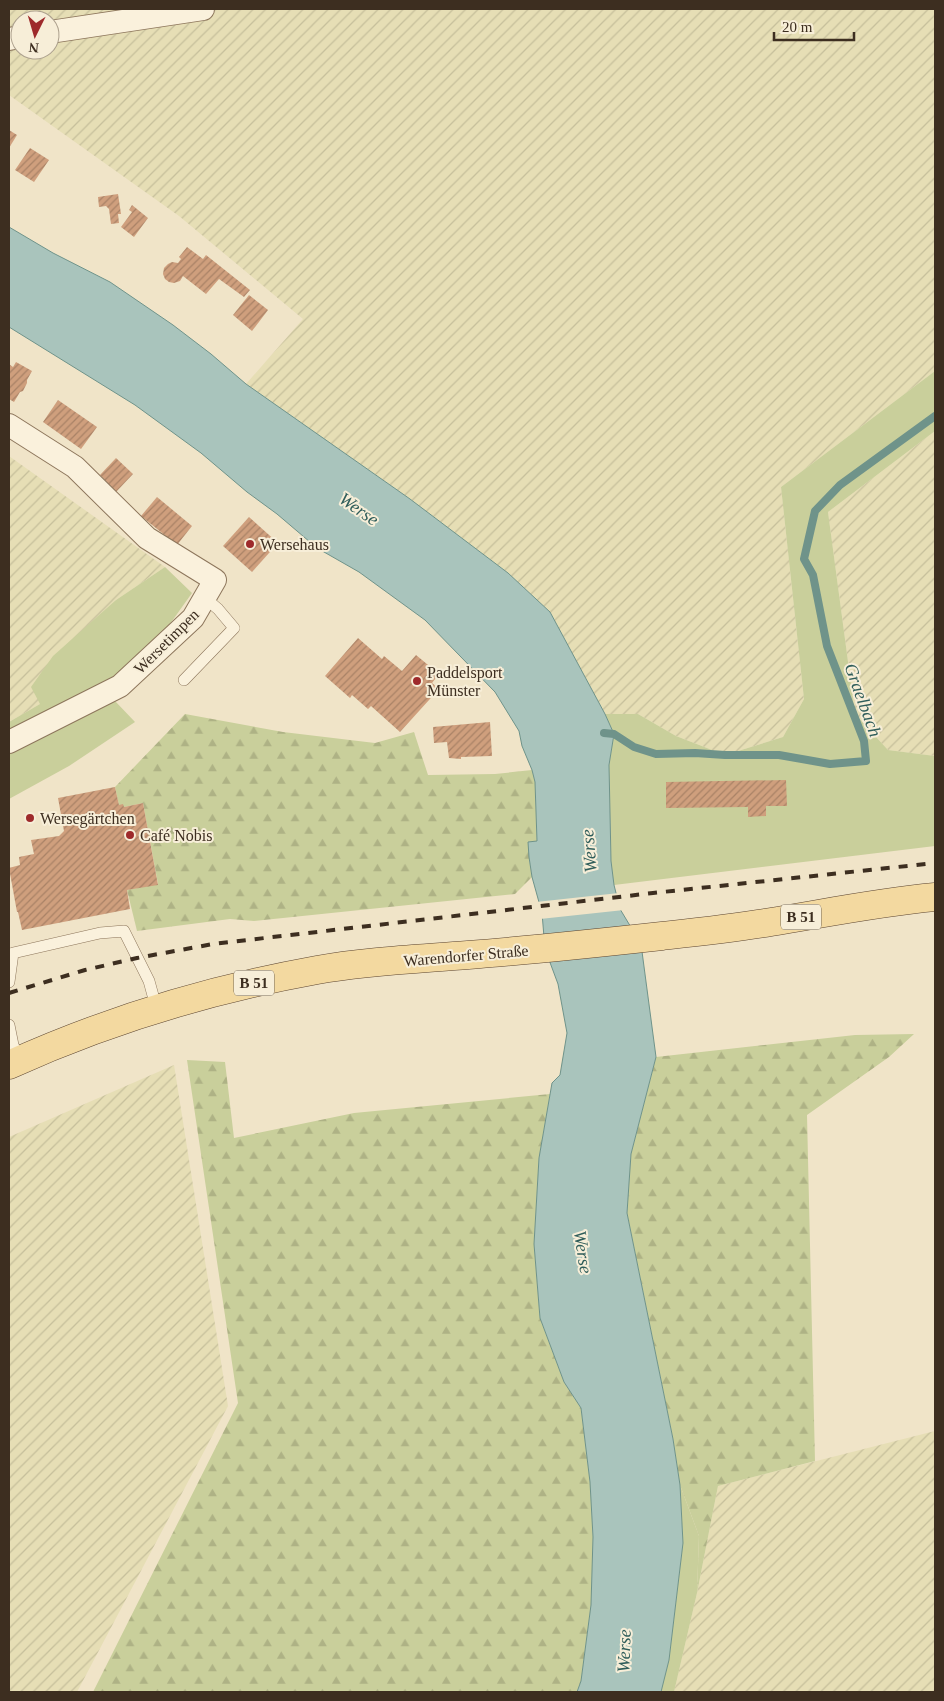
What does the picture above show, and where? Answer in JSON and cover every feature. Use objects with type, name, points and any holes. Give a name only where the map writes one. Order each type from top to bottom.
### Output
[{"type":"main road","name":"Warendorfer Straße","points":[[14,1063],[99,1029],[157,1010],[257,982],[319,969],[511,952],[666,935],[768,922],[935,896]]},
{"type":"street","points":[[60,30],[203,9]]},
{"type":"street","name":"Wersetimpen","points":[[9,425],[75,467],[147,538],[215,580],[193,618],[120,686],[9,742]]},
{"type":"lane","points":[[184,680],[234,628],[218,609],[205,598]]},
{"type":"lane","points":[[9,982],[13,953],[100,933],[124,931],[149,980],[157,1010]]},
{"type":"lane","points":[[9,1025],[14,1045],[14,1063]]},
{"type":"shaded area","points":[[9,9],[179,9],[60,25],[60,10],[10,10],[9,31]]},
{"type":"shaded area","points":[[216,9],[935,9],[935,371],[781,487],[804,699],[783,737],[725,755],[676,736],[638,714],[605,714],[550,612],[508,573],[410,499],[246,384],[303,319],[179,216],[9,95],[9,44],[10,60],[60,60],[60,35]]},
{"type":"shaded area","points":[[935,431],[935,756],[888,750],[855,714],[828,512]]},
{"type":"shaded area","points":[[9,456],[165,567],[116,600],[40,704],[9,722]]},
{"type":"shaded area","points":[[174,1065],[228,1406],[77,1692],[9,1692],[9,1137]]},
{"type":"shaded area","points":[[935,1431],[935,1692],[674,1692],[697,1593],[718,1486]]},
{"type":"green space","points":[[935,371],[935,431],[828,512],[855,714],[888,750],[935,756],[935,846],[614,885],[611,862],[609,765],[614,734],[605,714],[638,714],[676,736],[725,755],[783,737],[804,699],[781,487]]},
{"type":"green space","points":[[165,567],[192,593],[115,701],[135,722],[69,766],[9,799],[9,722],[40,704],[31,687],[53,656],[116,600]]},
{"type":"green space","points":[[185,714],[283,732],[375,743],[414,732],[428,775],[495,774],[532,770],[535,782],[537,842],[529,842],[532,877],[515,894],[254,921],[230,919],[137,931],[127,890],[158,884],[143,803],[124,807],[119,805],[115,787]]},
{"type":"green space","points":[[914,1034],[889,1057],[807,1115],[815,1461],[718,1486],[697,1593],[699,1536],[680,1485],[673,1439],[627,1213],[631,1154],[656,1057],[855,1035]]},
{"type":"green space","points":[[187,1060],[225,1062],[234,1138],[354,1113],[550,1094],[539,1158],[534,1244],[540,1318],[564,1382],[581,1408],[590,1482],[593,1537],[591,1605],[581,1681],[577,1692],[93,1692],[238,1403]]},
{"type":"green space","points":[[680,1485],[699,1536],[697,1593],[674,1692],[661,1692],[669,1660],[683,1543]]},
{"type":"water","name":"Werse","points":[[9,227],[53,253],[110,282],[173,325],[246,384],[410,499],[508,573],[550,612],[614,734],[609,765],[611,861],[614,885],[620,909],[641,944],[656,1057],[631,1154],[627,1213],[673,1439],[680,1485],[683,1543],[669,1660],[661,1692],[577,1692],[581,1681],[591,1605],[593,1537],[590,1482],[581,1408],[564,1382],[540,1318],[534,1244],[539,1158],[552,1083],[560,1075],[567,1033],[558,984],[545,949],[542,913],[532,877],[528,842],[537,841],[535,782],[522,746],[519,731],[495,692],[425,620],[359,572],[317,548],[201,453],[135,405],[9,327]]},
{"type":"pier","points":[[619,893],[624,910],[540,919],[536,902]]},
{"type":"building","points":[[9,130],[17,135],[9,148]]},
{"type":"building","points":[[30,148],[49,160],[34,182],[15,170]]},
{"type":"building","points":[[118,194],[121,214],[118,214],[119,223],[111,224],[109,209],[106,206],[99,207],[98,197]]},
{"type":"building","points":[[132,205],[148,218],[134,237],[121,227],[132,212],[129,210]]},
{"type":"building","points":[[187,247],[203,259],[206,255],[250,290],[244,297],[219,279],[206,294],[183,276],[180,281],[169,282],[163,274],[164,268],[172,262],[178,263],[181,259],[179,257]]},
{"type":"building","points":[[249,295],[268,310],[252,331],[233,315]]},
{"type":"building","points":[[16,362],[32,371],[23,391],[20,392],[14,402],[9,399],[9,364],[13,367]]},
{"type":"building","points":[[58,400],[97,427],[81,449],[43,422]]},
{"type":"building","points":[[116,458],[133,474],[116,492],[100,475]]},
{"type":"building","points":[[157,497],[192,526],[177,545],[141,516]]},
{"type":"building","name":"Wersehaus","points":[[249,517],[278,543],[252,572],[223,546]]},
{"type":"building","points":[[358,638],[382,659],[384,656],[402,671],[416,655],[439,674],[432,683],[439,689],[400,732],[371,706],[368,709],[352,695],[350,698],[325,676]]},
{"type":"building","points":[[490,722],[492,756],[461,757],[461,759],[449,758],[447,742],[434,743],[433,727]]},
{"type":"building","points":[[786,780],[787,806],[766,806],[766,816],[748,817],[748,807],[666,808],[666,782]]},
{"type":"building","points":[[115,787],[119,805],[123,804],[124,807],[143,803],[158,885],[127,890],[130,909],[22,930],[9,868],[20,865],[19,857],[34,854],[31,840],[59,836],[64,831],[58,798]]},
{"type":"waterway","name":"Graelbach","points":[[604,733],[614,734],[634,747],[656,754],[779,755],[830,764],[866,761],[864,741],[827,646],[813,575],[804,559],[815,511],[840,485],[935,416]]},
{"type":"railway","points":[[9,993],[85,970],[213,944],[653,893],[935,863]]},
{"type":"place","name":"Wersehaus","points":[[250,544]]},
{"type":"place","name":"Paddelsport Münster","points":[[417,681]]},
{"type":"place","name":"Wersegärtchen","points":[[30,818]]},
{"type":"place","name":"Café Nobis","points":[[130,835]]}]
